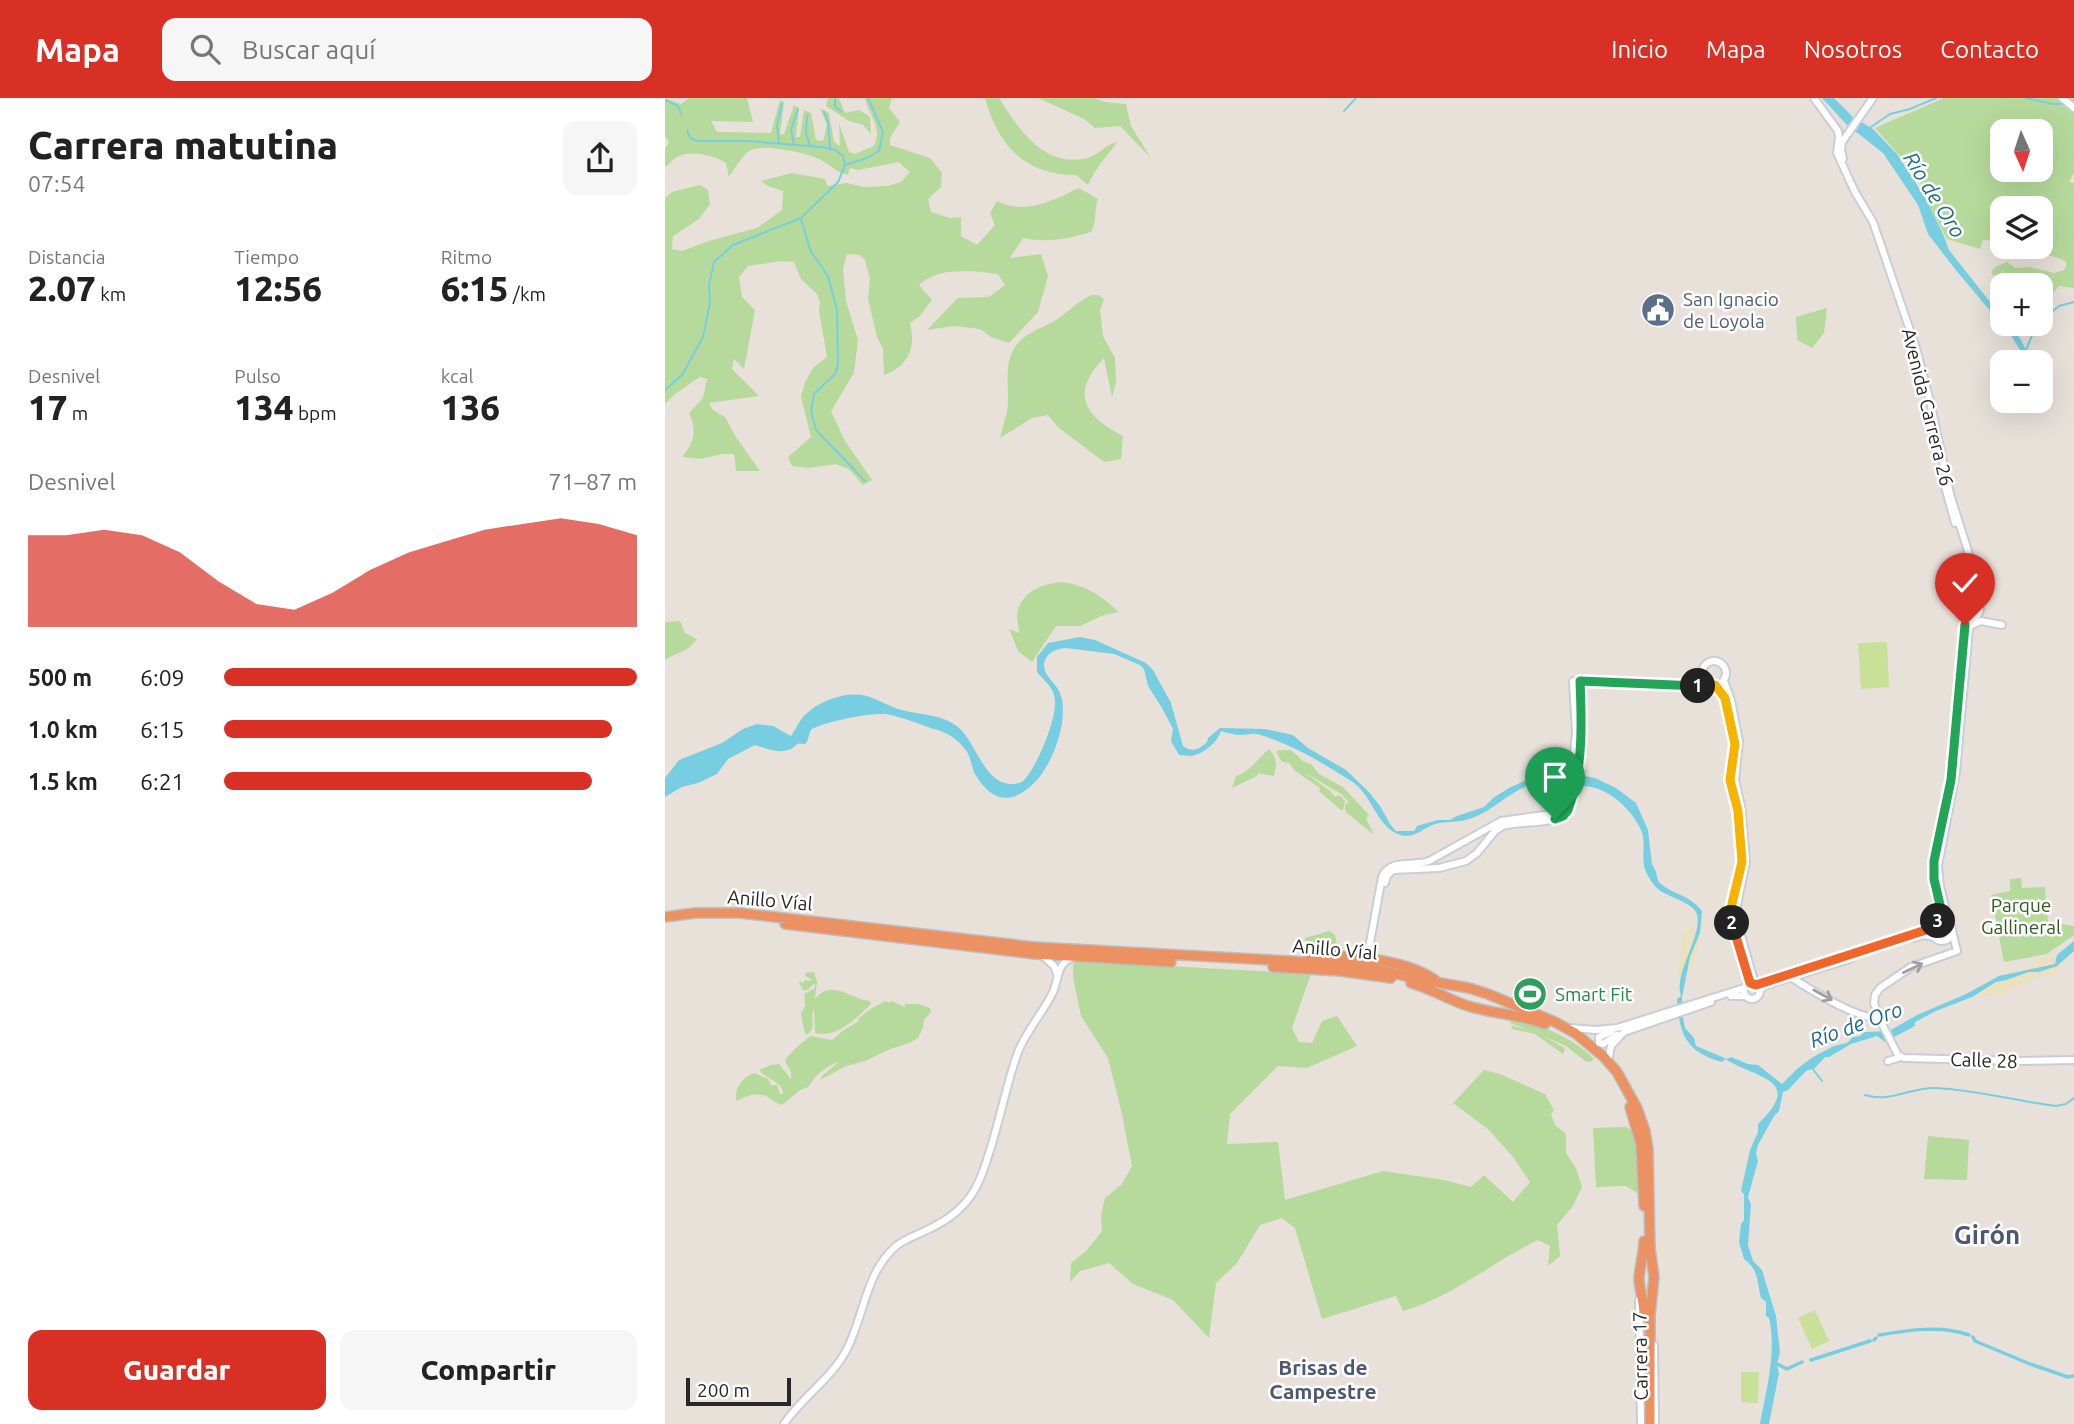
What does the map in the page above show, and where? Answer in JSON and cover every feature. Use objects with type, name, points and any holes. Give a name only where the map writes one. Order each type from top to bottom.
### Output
[{"type":"highway","name":"Anillo Víal","points":[[665,919],[695,913],[740,913],[1034,947],[1357,966],[1474,989],[1565,1027],[1608,1062],[1629,1092],[1646,1135],[1650,1248],[1654,1269],[1650,1304],[1652,1424]]},
{"type":"highway","name":"Anillo Víal","points":[[665,919],[732,917],[1035,954],[1348,972],[1408,982],[1431,989],[1469,1007],[1504,1013],[1550,1026],[1581,1044],[1608,1068],[1626,1099],[1637,1126],[1642,1150],[1644,1254],[1640,1269],[1640,1287],[1644,1302],[1643,1424]]},
{"type":"highway","points":[[1277,962],[1345,956],[1377,961],[1413,969],[1442,984],[1466,991],[1469,998],[1464,1000],[1442,995]]},
{"type":"highway","points":[[1504,1013],[1477,1003],[1476,998],[1481,995],[1507,1002]]},
{"type":"highway","points":[[1640,1269],[1648,1273],[1654,1269]]},
{"type":"highway","points":[[1640,1287],[1642,1282],[1647,1280],[1652,1282],[1654,1287]]},
{"type":"main road","points":[[1814,98],[1838,131],[1836,153],[1859,198]]},
{"type":"main road","points":[[1859,198],[1841,154],[1841,145],[1873,98]]},
{"type":"main road","points":[[2062,98],[2074,108]]},
{"type":"main road","name":"Avenida Carrera 26","points":[[1859,198],[1873,222],[1925,379],[1950,494],[1968,551],[1977,600]]},
{"type":"main road","name":"Avenida Carrera 26","points":[[1869,216],[1918,370],[1947,497],[1964,551],[1967,584],[1962,599]]},
{"type":"main road","points":[[1565,1027],[1620,1030],[1932,928],[1938,922],[1941,909],[1934,879],[1934,861],[1951,780],[1965,631],[1963,617],[1958,608],[1962,599],[1970,597],[1977,600],[1980,610],[1969,629],[1956,772],[1938,866],[1955,952]]},
{"type":"main road","points":[[1963,617],[1973,618]]},
{"type":"main road","points":[[1969,629],[1974,623],[1981,621],[2002,625]]},
{"type":"main road","points":[[1693,686],[1702,677],[1704,666],[1709,662],[1717,662],[1726,670],[1724,681],[1739,741],[1735,780],[1741,806],[1746,862],[1735,915],[1752,988]]},
{"type":"main road","points":[[1702,677],[1725,698],[1734,737],[1730,780],[1738,811],[1742,862],[1731,916],[1752,988]]},
{"type":"main road","points":[[1377,961],[1373,956],[1373,949],[1387,876],[1393,870],[1449,866],[1466,861],[1498,828],[1560,818],[1566,814],[1570,805],[1575,769],[1577,681],[1693,686],[1724,681]]},
{"type":"main road","points":[[1729,694],[1733,683]]},
{"type":"main road","points":[[1360,958],[1369,948],[1385,870],[1395,865],[1423,863],[1443,855],[1501,821],[1558,811],[1575,769]]},
{"type":"main road","points":[[1457,846],[1457,855],[1466,861]]},
{"type":"main road","points":[[1443,855],[1451,858],[1449,866]]},
{"type":"main road","points":[[1938,922],[1943,921],[1950,927]]},
{"type":"main road","points":[[1944,940],[1949,938],[1950,927]]},
{"type":"main road","points":[[1932,928],[1934,937]]},
{"type":"main road","points":[[1752,988],[1919,936],[1949,942],[1955,952]]},
{"type":"main road","points":[[1896,1053],[1878,1017],[1875,995],[1880,988],[1911,967],[1955,952]]},
{"type":"main road","points":[[1035,954],[1050,961],[1058,976]]},
{"type":"main road","points":[[784,1424],[840,1360],[851,1341],[874,1276],[884,1259],[902,1242],[956,1213],[974,1192],[985,1166],[1020,1048],[1051,996],[1062,964],[1075,957]]},
{"type":"main road","points":[[1790,977],[1856,1013],[1878,1017]]},
{"type":"main road","points":[[1608,1062],[1611,1046],[1620,1030]]},
{"type":"main road","name":"Calle 28","points":[[1888,1061],[1896,1053],[2022,1061],[2074,1060]]},
{"type":"green space","points":[[665,98],[681,104],[689,98],[747,98],[753,122],[711,121],[717,132],[771,133],[780,100],[784,102],[780,134],[784,134],[794,105],[799,108],[796,137],[800,137],[804,110],[811,113],[816,140],[823,141],[827,125],[820,108],[829,113],[834,142],[840,146],[839,123],[849,152],[855,154],[874,146],[876,139],[876,127],[865,98],[892,98],[889,108],[900,122],[890,138],[890,145],[930,158],[942,173],[941,187],[928,199],[931,212],[950,218],[961,217],[961,236],[977,245],[995,225],[990,213],[997,201],[1028,207],[1061,197],[1079,188],[1098,199],[1093,228],[1091,232],[1065,238],[1023,238],[1010,258],[1041,254],[1048,276],[1038,312],[1009,343],[991,337],[980,329],[954,326],[927,330],[958,298],[989,297],[1005,285],[998,274],[957,271],[927,279],[919,285],[932,300],[920,316],[910,323],[912,340],[909,355],[893,371],[884,375],[883,349],[877,337],[868,299],[870,280],[865,260],[860,255],[847,254],[843,269],[846,301],[858,340],[854,373],[831,411],[845,441],[872,480],[863,485],[849,469],[836,464],[809,468],[792,466],[788,457],[811,437],[801,397],[805,382],[813,368],[827,357],[819,311],[820,302],[817,294],[801,279],[794,262],[781,261],[748,266],[739,277],[742,297],[755,310],[744,369],[734,359],[732,369],[759,396],[709,403],[713,410],[725,417],[760,471],[736,471],[734,454],[700,459],[682,457],[693,436],[689,413],[703,398],[707,379],[700,377],[665,404],[665,198],[672,192],[700,185],[708,190],[710,204],[699,219],[673,236],[672,249],[682,251],[757,228],[782,210],[783,191],[761,181],[792,173],[825,179],[827,186],[847,183],[863,187],[887,186],[901,182],[910,172],[899,162],[858,170],[850,168],[848,175],[813,157],[764,148],[749,151],[729,177],[726,163],[701,154],[681,155],[665,166],[665,148],[669,143],[665,136]]},
{"type":"green space","points":[[828,98],[839,98],[845,113],[859,110],[870,117],[871,134],[863,125],[849,121],[826,106]]},
{"type":"green space","points":[[985,98],[999,98],[1035,144],[1058,157],[1072,160],[1088,158],[1117,142],[1088,185],[1076,175],[1042,170],[1016,154],[1006,143],[997,130]]},
{"type":"green space","points":[[1038,98],[1094,98],[1126,104],[1131,126],[1151,158],[1120,126],[1095,128],[1084,119]]},
{"type":"green space","points":[[1944,98],[2074,98],[2074,173],[2069,182],[2074,183],[2074,288],[2059,286],[2053,293],[2053,273],[1991,272],[1995,267],[2007,262],[2015,268],[2030,267],[2054,273],[2064,270],[2066,262],[2053,257],[2053,196],[1990,196],[1990,240],[1983,240],[1980,249],[1947,239],[1930,207],[1924,188],[1908,165],[1875,128]]},
{"type":"green space","points":[[1092,295],[1104,299],[1100,310],[1103,336],[1115,358],[1116,382],[1112,397],[1104,358],[1090,376],[1085,396],[1091,412],[1106,426],[1123,436],[1121,459],[1104,462],[1059,428],[1048,415],[1032,418],[1000,438],[1007,411],[1009,364],[1015,347],[1026,336],[1056,320]]},
{"type":"green space","points":[[1827,308],[1824,333],[1812,348],[1797,340],[1796,317]]},
{"type":"green space","points":[[1063,582],[1094,592],[1119,612],[1104,615],[1080,626],[1056,626],[1032,662],[1018,651],[1009,629],[1019,633],[1017,616],[1027,595],[1048,584]]},
{"type":"green space","points":[[680,621],[685,633],[697,639],[686,650],[665,660],[665,622]]},
{"type":"green space","points":[[1887,642],[1889,687],[1861,689],[1858,643]]},
{"type":"green space","points":[[1269,749],[1276,762],[1274,776],[1258,773],[1232,788],[1236,776]]},
{"type":"green space","points":[[1291,750],[1303,761],[1311,764],[1319,774],[1343,787],[1369,815],[1366,818],[1374,835],[1347,813],[1345,805],[1349,802],[1341,794],[1304,772],[1335,797],[1339,795],[1345,801],[1343,810],[1289,763],[1282,762],[1276,752]]},
{"type":"green space","name":"Parque Gallineral","points":[[2021,878],[2022,888],[2045,887],[2048,922],[2074,926],[2074,935],[2047,954],[2004,962],[1991,895],[2010,891],[2010,879]]},
{"type":"green space","points":[[1330,931],[1335,935],[1338,948],[1335,954],[1325,948],[1301,948],[1300,946],[1307,944],[1305,938]]},
{"type":"green space","points":[[1077,961],[1311,974],[1292,1028],[1299,1042],[1312,1043],[1322,1021],[1337,1016],[1357,1046],[1307,1068],[1278,1066],[1230,1114],[1227,1144],[1278,1142],[1285,1200],[1383,1171],[1471,1187],[1484,1175],[1513,1202],[1530,1182],[1513,1157],[1489,1130],[1453,1103],[1484,1070],[1500,1074],[1545,1094],[1554,1110],[1551,1114],[1555,1125],[1566,1134],[1566,1153],[1576,1168],[1582,1187],[1573,1206],[1557,1225],[1560,1256],[1548,1266],[1550,1246],[1538,1240],[1456,1288],[1421,1305],[1403,1311],[1396,1296],[1322,1319],[1295,1228],[1282,1218],[1260,1225],[1237,1263],[1216,1283],[1209,1338],[1173,1300],[1133,1284],[1109,1263],[1080,1271],[1070,1282],[1071,1263],[1086,1251],[1102,1231],[1101,1215],[1105,1198],[1122,1184],[1132,1166],[1108,1058],[1081,1016],[1073,977],[1073,965]]},
{"type":"green space","points":[[814,972],[817,982],[815,999],[821,993],[835,990],[870,1001],[871,1004],[846,1026],[823,1034],[815,1033],[814,1009],[812,1030],[806,1035],[801,1014],[805,1006],[804,994],[815,988],[815,983],[803,990],[799,983],[811,981],[805,973]]},
{"type":"green space","points":[[886,1001],[905,1007],[905,1004],[918,1004],[930,1008],[931,1012],[924,1020],[918,1038],[865,1061],[846,1066],[820,1080],[840,1061],[827,1067],[808,1087],[782,1105],[766,1096],[758,1095],[736,1101],[740,1084],[754,1073],[768,1079],[771,1085],[777,1085],[780,1094],[783,1094],[780,1086],[759,1070],[779,1064],[791,1079],[791,1072],[785,1061],[800,1044],[811,1036],[832,1040],[859,1021],[870,1009]]},
{"type":"green space","points":[[1499,1014],[1561,1036],[1594,1059],[1585,1061],[1566,1046],[1543,1036],[1565,1048],[1563,1054],[1535,1034],[1512,1029],[1511,1025],[1533,1032],[1510,1023],[1511,1021]]},
{"type":"green space","points":[[1626,1127],[1633,1131],[1636,1138],[1640,1195],[1626,1186],[1596,1187],[1593,1128]]},
{"type":"green space","points":[[1928,1136],[1969,1140],[1967,1180],[1924,1179]]},
{"type":"green space","points":[[1815,1310],[1829,1341],[1812,1349],[1798,1318]]},
{"type":"green space","points":[[1741,1372],[1759,1372],[1758,1403],[1741,1402]]},
{"type":"sand","points":[[1690,924],[1700,937],[1698,951],[1691,968],[1676,980],[1683,935]]},
{"type":"sand","points":[[2055,956],[2061,963],[2059,971],[2053,975],[2041,976],[1999,995],[1977,997],[1975,991],[2028,967],[2043,957]]},
{"type":"water","points":[[1822,98],[1834,98],[1853,117],[1873,129],[1897,154],[1926,199],[1949,250],[1990,302],[1990,311],[1928,234],[1918,205],[1883,153],[1846,124]]},
{"type":"water","points":[[2018,336],[2026,350],[2020,350],[2012,337]]},
{"type":"water","points":[[1080,637],[1095,640],[1146,663],[1153,670],[1171,703],[1183,746],[1186,748],[1193,750],[1202,747],[1220,728],[1265,729],[1293,735],[1308,748],[1346,770],[1369,792],[1396,831],[1414,831],[1417,826],[1438,820],[1450,820],[1484,807],[1509,788],[1529,779],[1584,776],[1616,788],[1636,803],[1648,830],[1652,864],[1658,881],[1697,905],[1702,911],[1700,933],[1690,957],[1682,997],[1685,1028],[1694,1038],[1696,1046],[1727,1059],[1731,1057],[1758,1065],[1782,1084],[1813,1057],[1834,1046],[1847,1043],[1864,1032],[1889,1031],[1999,976],[2055,964],[2057,955],[2074,941],[2074,951],[2057,966],[1996,982],[1972,997],[1915,1022],[1915,1026],[1885,1042],[1877,1036],[1851,1044],[1825,1057],[1783,1092],[1779,1111],[1758,1145],[1758,1161],[1748,1197],[1751,1205],[1748,1245],[1753,1261],[1762,1270],[1776,1316],[1780,1352],[1777,1365],[1779,1373],[1769,1424],[1760,1424],[1771,1358],[1769,1318],[1766,1316],[1766,1302],[1761,1298],[1755,1272],[1744,1259],[1739,1242],[1744,1220],[1744,1194],[1741,1191],[1750,1150],[1758,1132],[1758,1124],[1777,1098],[1777,1089],[1762,1076],[1725,1059],[1722,1062],[1700,1053],[1687,1040],[1680,1022],[1677,999],[1681,996],[1681,977],[1696,933],[1697,914],[1690,906],[1662,892],[1653,883],[1644,867],[1643,840],[1638,823],[1628,810],[1610,795],[1587,786],[1536,784],[1520,789],[1472,818],[1435,824],[1410,836],[1397,834],[1382,821],[1359,787],[1306,754],[1270,738],[1257,734],[1239,735],[1221,731],[1205,751],[1191,756],[1179,755],[1171,741],[1173,729],[1148,686],[1144,669],[1140,665],[1114,654],[1066,648],[1051,653],[1044,666],[1063,703],[1058,740],[1042,774],[1018,795],[1002,798],[988,790],[975,774],[967,752],[951,736],[883,714],[846,719],[816,727],[786,751],[755,745],[728,759],[717,774],[682,787],[665,797],[665,778],[679,760],[722,743],[743,729],[757,724],[773,726],[791,736],[812,709],[835,698],[851,695],[866,696],[897,709],[938,717],[952,723],[965,734],[991,775],[1010,784],[1022,782],[1039,756],[1055,708],[1053,691],[1037,672],[1037,657],[1048,643]]},
{"type":"waterway","points":[[835,98],[835,107],[841,111]]},
{"type":"waterway","points":[[687,130],[691,138],[699,141],[748,141],[822,147],[835,150],[843,156],[845,165],[879,151],[883,132],[868,98]]},
{"type":"waterway","points":[[1344,111],[1356,98]]},
{"type":"waterway","points":[[1871,127],[1890,114],[1936,98]]},
{"type":"waterway","points":[[2026,98],[2066,104]]},
{"type":"waterway","points":[[665,100],[678,106],[681,114]]},
{"type":"waterway","points":[[779,144],[777,125],[782,104]]},
{"type":"waterway","points":[[794,144],[791,130],[798,109]]},
{"type":"waterway","points":[[824,112],[828,122],[830,148]]},
{"type":"waterway","points":[[807,116],[806,133],[810,145]]},
{"type":"waterway","points":[[665,390],[682,375],[703,337],[714,262],[733,245],[801,218],[838,182],[845,165]]},
{"type":"waterway","points":[[801,219],[811,252],[828,276],[837,310],[838,364],[835,374],[814,394],[811,411],[816,430],[865,481]]},
{"type":"waterway","points":[[2053,311],[2059,306],[2074,302]]},
{"type":"waterway","points":[[2026,350],[2032,336]]},
{"type":"waterway","points":[[792,740],[804,741],[808,729]]},
{"type":"waterway","points":[[1812,1068],[1822,1081]]},
{"type":"waterway","points":[[1865,1095],[1883,1097],[1936,1088],[2056,1106],[2066,1104],[2074,1098]]},
{"type":"waterway","points":[[1879,1335],[1936,1329],[1969,1335]]},
{"type":"waterway","points":[[1973,1337],[1975,1341],[2030,1364],[2068,1377],[2074,1376]]},
{"type":"waterway","points":[[1811,1360],[1870,1341]]},
{"type":"waterway","points":[[1775,1363],[1787,1369],[1802,1362]]},
{"type":"place","name":"San Ignacio de Loyola","points":[[1658,310]]},
{"type":"place","name":"Smart Fit","points":[[1530,994]]},
{"type":"district","name":"Girón","points":[[1987,1235]]},
{"type":"district","name":"Brisas de Campestre","points":[[1323,1380]]},
{"type":"route","points":[[1555,819],[1566,814],[1568,810],[1580,765],[1580,681],[1715,685],[1725,698],[1734,737],[1730,780],[1738,811],[1742,862],[1731,916],[1750,983],[1756,985],[1932,928],[1938,922],[1940,913],[1934,861],[1946,808],[1956,742],[1965,625]]},
{"type":"water label","name":"Río de Oro","points":[[1934,195]]},
{"type":"water label","name":"Río de Oro","points":[[1856,1025]]}]
